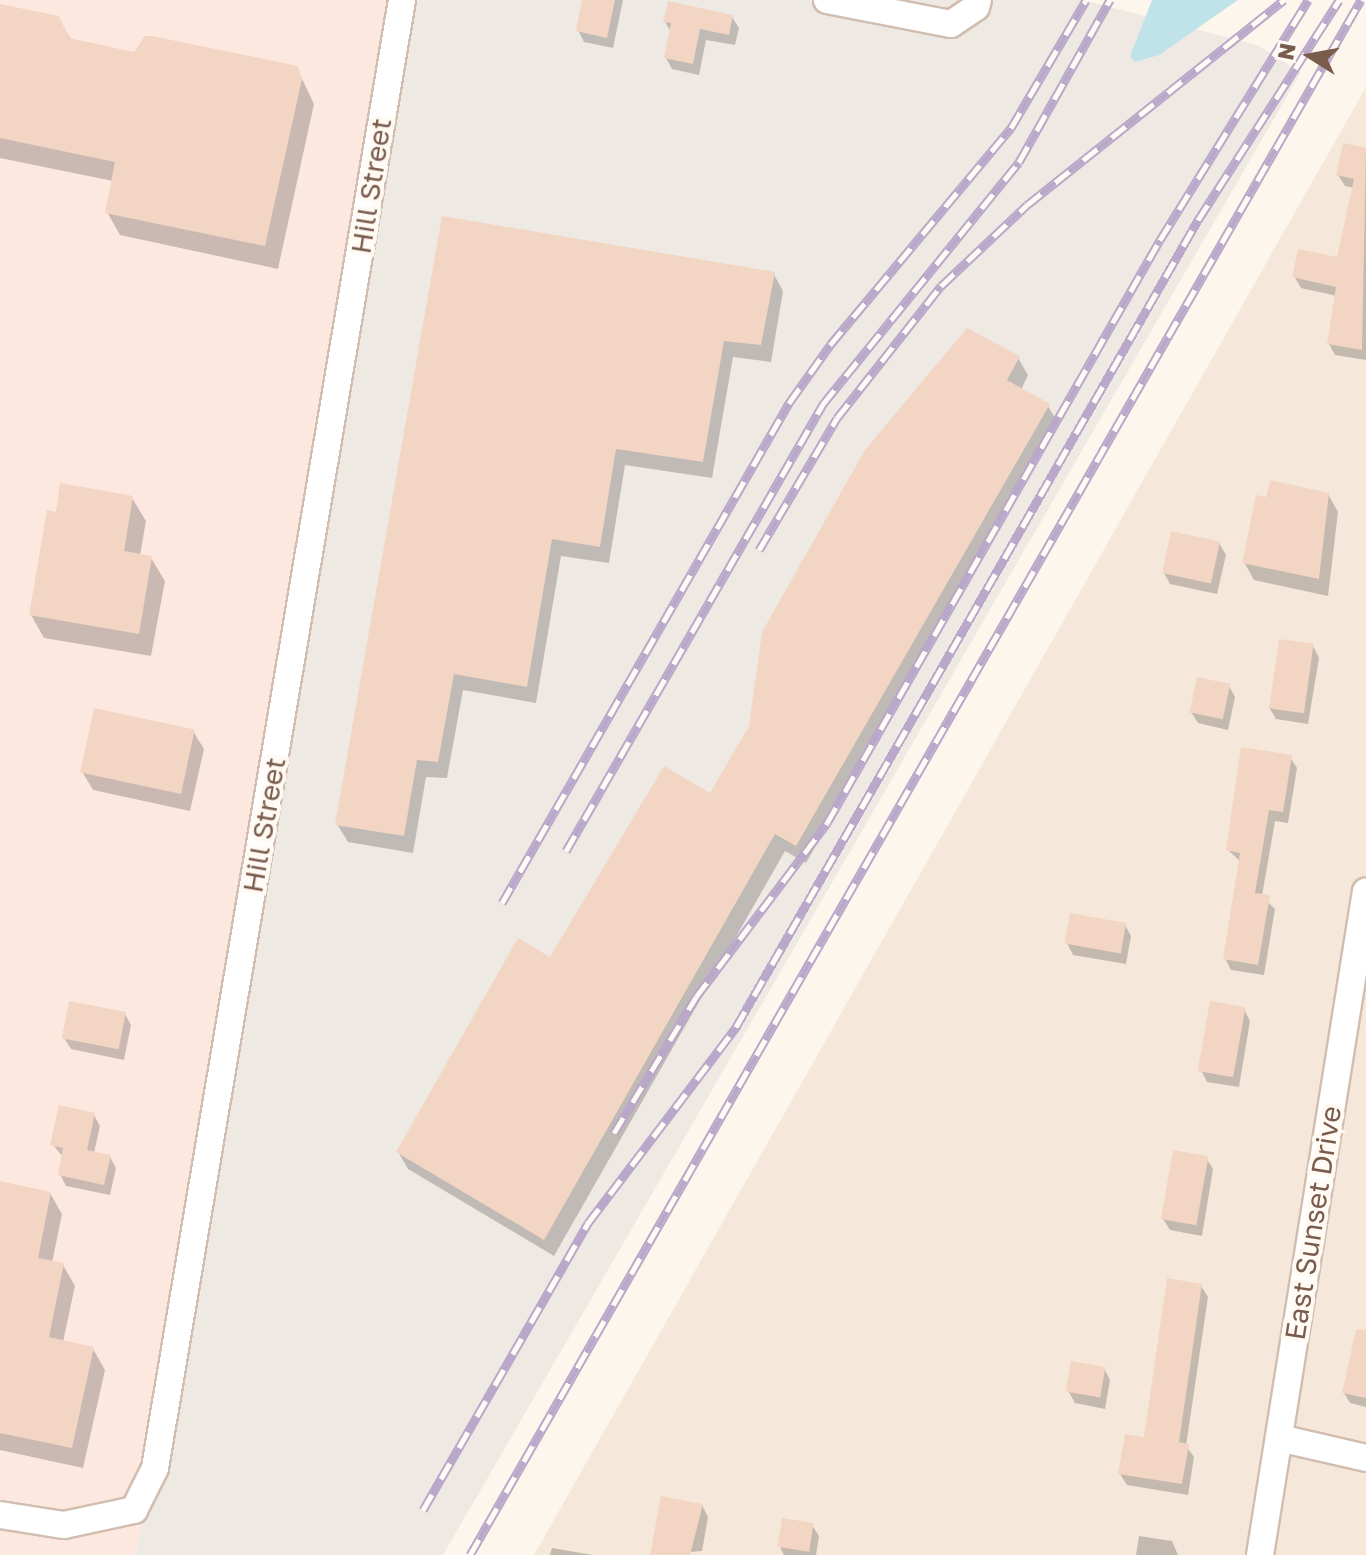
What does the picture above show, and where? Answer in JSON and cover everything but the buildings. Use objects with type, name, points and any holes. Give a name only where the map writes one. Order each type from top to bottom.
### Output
[{"type":"street","name":"Hill Street","points":[[0,1515],[64,1525],[134,1510],[155,1468],[402,0]]},
{"type":"street","points":[[827,0],[951,24],[977,3]]},
{"type":"street","name":"East Sunset Drive","points":[[1260,1555],[1357,1007],[1366,891]]},
{"type":"street","points":[[1279,1438],[1366,1458]]},
{"type":"shaded area","points":[[0,0],[412,0],[136,1555],[0,1555]]},
{"type":"shaded area","points":[[412,0],[1083,0],[1257,45],[1301,72],[443,1555],[136,1555]]},
{"type":"shaded area","points":[[1366,87],[1366,1555],[534,1555]]},
{"type":"water","points":[[1152,0],[1238,0],[1159,55],[1135,62],[1130,56]]},
{"type":"railway","points":[[502,903],[789,403],[830,345],[1011,128],[1086,0]]},
{"type":"railway","points":[[566,851],[823,404],[1019,162],[1110,0]]},
{"type":"railway","points":[[759,550],[837,418],[941,286],[1027,205],[1284,0]]},
{"type":"railway","points":[[614,1133],[696,997],[827,823],[1160,240],[1308,0]]},
{"type":"railway","points":[[423,1510],[588,1223],[736,1027],[1198,220],[1339,0]]},
{"type":"railway","points":[[470,1555],[1361,0]]}]
